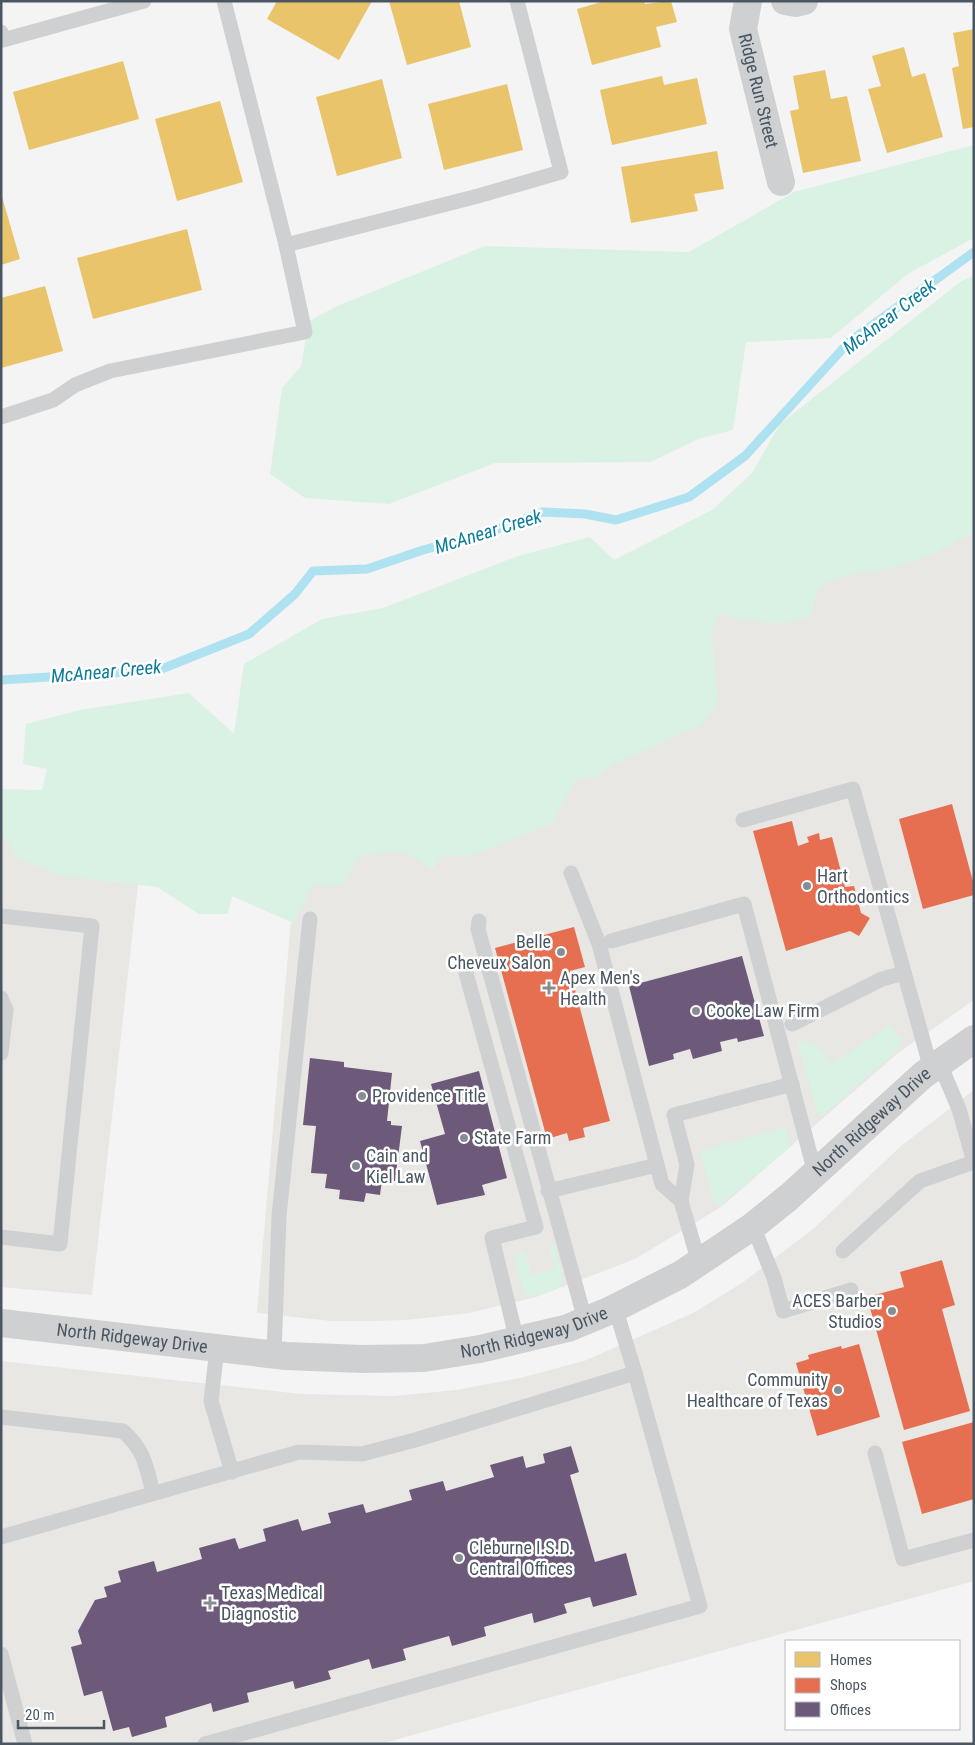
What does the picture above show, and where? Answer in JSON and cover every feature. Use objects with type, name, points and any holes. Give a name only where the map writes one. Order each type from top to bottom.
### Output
[{"type":"street","name":"Ridge Run Street","points":[[748,1],[743,29],[781,182]]},
{"type":"street","points":[[785,1],[796,3],[804,1]]},
{"type":"street","name":"North Ridgeway Drive","points":[[1,1323],[274,1354],[363,1359],[424,1358],[480,1349],[568,1328],[614,1307],[699,1263],[753,1226],[935,1066],[974,1039]]},
{"type":"lane","points":[[2,38],[144,1]]},
{"type":"lane","points":[[1,417],[52,400],[75,385],[110,371],[305,332],[286,245],[224,1]]},
{"type":"lane","points":[[286,245],[478,196],[561,172],[517,1]]},
{"type":"lane","points":[[743,820],[854,789],[904,973],[935,1066],[958,1109],[974,1162],[920,1181],[843,1251]]},
{"type":"lane","points":[[571,873],[599,944],[662,1184],[681,1201]]},
{"type":"lane","points":[[611,941],[744,904],[815,1173]]},
{"type":"lane","points":[[1,916],[92,926],[60,1244],[1,1237]]},
{"type":"lane","points":[[274,1354],[279,1216],[310,919]]},
{"type":"lane","points":[[479,921],[478,929],[548,1191],[585,1320]]},
{"type":"lane","points":[[466,973],[536,1227],[492,1238],[517,1341]]},
{"type":"lane","points":[[792,1024],[882,979],[904,973]]},
{"type":"lane","points":[[1,998],[6,1010],[1,1053]]},
{"type":"lane","points":[[699,1263],[681,1201],[686,1166],[674,1115],[792,1084]]},
{"type":"lane","points":[[548,1191],[657,1165]]},
{"type":"lane","points":[[753,1226],[774,1278],[783,1311],[851,1290]]},
{"type":"lane","points":[[205,1744],[700,1606],[635,1373],[614,1307]]},
{"type":"lane","points":[[217,1348],[211,1401],[232,1472]]},
{"type":"lane","points":[[1,1537],[299,1452],[362,1454],[415,1440],[635,1373]]},
{"type":"lane","points":[[1,1418],[123,1431],[136,1443],[144,1456],[153,1493]]},
{"type":"lane","points":[[875,1453],[904,1559],[974,1540]]},
{"type":"lane","points":[[1,1654],[25,1744]]},
{"type":"shaded area","points":[[974,432],[974,1000],[898,1053],[721,1207],[635,1259],[536,1297],[469,1313],[406,1320],[331,1321],[257,1313],[296,862],[710,604]]},
{"type":"shaded area","points":[[1,809],[144,831],[92,1295],[1,1287]]},
{"type":"shaded area","points":[[974,1090],[974,1581],[380,1744],[1,1744],[1,1361],[301,1394],[394,1396],[456,1390],[520,1378],[584,1361],[693,1313],[742,1283],[813,1229],[901,1146]]},
{"type":"green space","points":[[974,145],[974,238],[909,273],[831,338],[746,342],[733,430],[698,439],[651,462],[495,463],[389,504],[305,498],[270,474],[282,388],[301,366],[309,321],[335,307],[485,246],[689,252],[794,192]]},
{"type":"green space","points":[[974,275],[974,532],[917,561],[896,567],[850,575],[818,588],[811,615],[800,620],[765,623],[719,614],[711,632],[718,696],[715,710],[701,725],[614,764],[597,777],[576,780],[552,824],[473,855],[442,856],[432,870],[413,857],[398,852],[359,856],[342,885],[313,885],[293,923],[232,896],[228,914],[199,914],[157,887],[62,876],[17,858],[1,829],[1,793],[3,789],[42,790],[47,769],[23,764],[26,724],[80,710],[189,693],[234,734],[244,664],[322,619],[383,608],[518,556],[590,537],[614,560],[712,510],[752,473],[780,424],[960,282]]},
{"type":"green space","points":[[891,1024],[896,1034],[903,1037],[900,1048],[823,1115],[818,1115],[797,1042],[804,1041],[818,1046],[831,1064]]},
{"type":"green space","points":[[786,1127],[790,1147],[721,1205],[714,1205],[700,1151],[701,1148],[702,1150]]},
{"type":"green space","points":[[554,1244],[563,1277],[562,1284],[544,1294],[524,1294],[514,1259],[519,1253],[525,1251],[531,1275],[555,1269],[549,1245]]},
{"type":"building: Homes","points":[[277,1],[372,1],[339,60],[267,19]]},
{"type":"building: Homes","points":[[389,1],[459,1],[471,47],[407,65]]},
{"type":"building: Homes","points":[[605,1],[644,1],[645,4],[671,1],[677,22],[656,27],[661,47],[592,65],[577,9]]},
{"type":"building: Homes","points":[[974,29],[974,127],[963,129],[952,68],[959,66],[953,33]]},
{"type":"building: Homes","points":[[904,47],[912,77],[925,73],[943,137],[887,153],[868,89],[881,86],[872,56]]},
{"type":"building: Homes","points":[[123,61],[139,119],[29,150],[13,92]]},
{"type":"building: Homes","points":[[825,70],[831,99],[847,96],[861,161],[803,173],[790,111],[799,109],[793,76]]},
{"type":"building: Homes","points":[[662,76],[664,85],[697,78],[707,124],[612,145],[600,90]]},
{"type":"building: Homes","points":[[382,79],[402,158],[337,176],[316,97]]},
{"type":"building: Homes","points":[[507,84],[523,150],[444,170],[428,104]]},
{"type":"building: Homes","points":[[220,101],[243,182],[177,201],[155,119]]},
{"type":"building: Homes","points":[[717,151],[724,189],[694,194],[698,211],[631,223],[621,167]]},
{"type":"building: Homes","points":[[1,193],[20,259],[1,265]]},
{"type":"building: Homes","points":[[187,229],[202,290],[93,319],[77,258]]},
{"type":"building: Homes","points":[[45,286],[63,351],[1,368],[1,298]]},
{"type":"building: Shops","points":[[952,804],[974,885],[974,895],[923,909],[899,819]]},
{"type":"building: Shops","name":"Hart Orthodontics","points":[[792,821],[798,846],[809,842],[807,837],[819,833],[820,840],[832,837],[845,887],[854,886],[861,913],[870,918],[859,936],[850,931],[786,951],[753,831]]},
{"type":"building: Shops","points":[[574,927],[585,967],[570,971],[610,1121],[583,1128],[585,1137],[569,1141],[567,1133],[547,1139],[495,948]]},
{"type":"building: Shops","points":[[942,1260],[955,1305],[942,1309],[970,1411],[904,1430],[867,1297],[904,1287],[900,1272]]},
{"type":"building: Shops","name":"Community Healthcare of Texas","points":[[859,1344],[880,1417],[817,1436],[796,1363],[809,1359],[808,1355],[841,1346],[842,1349]]},
{"type":"building: Shops","points":[[974,1422],[974,1499],[922,1514],[902,1442]]},
{"type":"building: Offices","name":"Cooke Law Firm","points":[[742,956],[764,1036],[738,1042],[737,1038],[720,1042],[722,1051],[693,1059],[690,1049],[673,1054],[674,1059],[649,1066],[629,986]]},
{"type":"building: Offices","points":[[310,1058],[344,1062],[344,1067],[392,1073],[387,1121],[391,1121],[391,1125],[402,1126],[395,1181],[382,1180],[380,1195],[366,1193],[364,1202],[339,1199],[340,1190],[325,1188],[327,1174],[311,1173],[316,1126],[303,1125]]},
{"type":"building: Offices","name":"State Farm","points":[[479,1071],[507,1178],[482,1185],[485,1195],[437,1205],[420,1141],[445,1134],[431,1084]]},
{"type":"building: Offices","points":[[571,1446],[579,1472],[570,1475],[595,1562],[626,1553],[637,1595],[593,1607],[590,1597],[564,1604],[567,1613],[534,1623],[532,1613],[484,1627],[486,1636],[452,1646],[449,1636],[403,1649],[406,1660],[372,1669],[369,1659],[328,1671],[331,1679],[295,1689],[293,1681],[247,1693],[249,1702],[213,1712],[211,1703],[165,1717],[167,1727],[132,1737],[129,1727],[113,1731],[102,1691],[84,1696],[71,1647],[82,1644],[78,1631],[95,1600],[107,1597],[104,1587],[121,1582],[118,1571],[154,1561],[157,1572],[202,1559],[199,1548],[235,1538],[239,1549],[266,1541],[263,1529],[298,1519],[302,1531],[331,1523],[328,1513],[363,1504],[366,1513],[412,1500],[409,1490],[443,1481],[446,1491],[494,1477],[490,1465],[523,1456],[526,1468],[545,1463],[543,1454]]},
{"type":"waterway","name":"McAnear Creek","points":[[1,680],[159,670],[249,634],[295,594],[313,571],[367,569],[423,550],[489,532],[543,512],[585,514],[616,520],[689,497],[745,456],[849,342],[974,252]]},
{"type":"place","name":"Hart Orthodontics","points":[[807,886]]},
{"type":"place","name":"Belle Cheveux Salon","points":[[561,952]]},
{"type":"place","name":"Apex Men's Health","points":[[549,988]]},
{"type":"place","name":"Cooke Law Firm","points":[[696,1011]]},
{"type":"place","name":"Providence Title","points":[[362,1096]]},
{"type":"place","name":"State Farm","points":[[464,1138]]},
{"type":"place","name":"Cain and Kiel Law","points":[[356,1166]]},
{"type":"place","name":"ACES Barber Studios","points":[[892,1311]]},
{"type":"place","name":"Community Healthcare of Texas","points":[[838,1390]]},
{"type":"place","name":"Cleburne I.S.D. Central Offices","points":[[459,1558]]},
{"type":"place","name":"Texas Medical Diagnostic","points":[[210,1603]]}]
